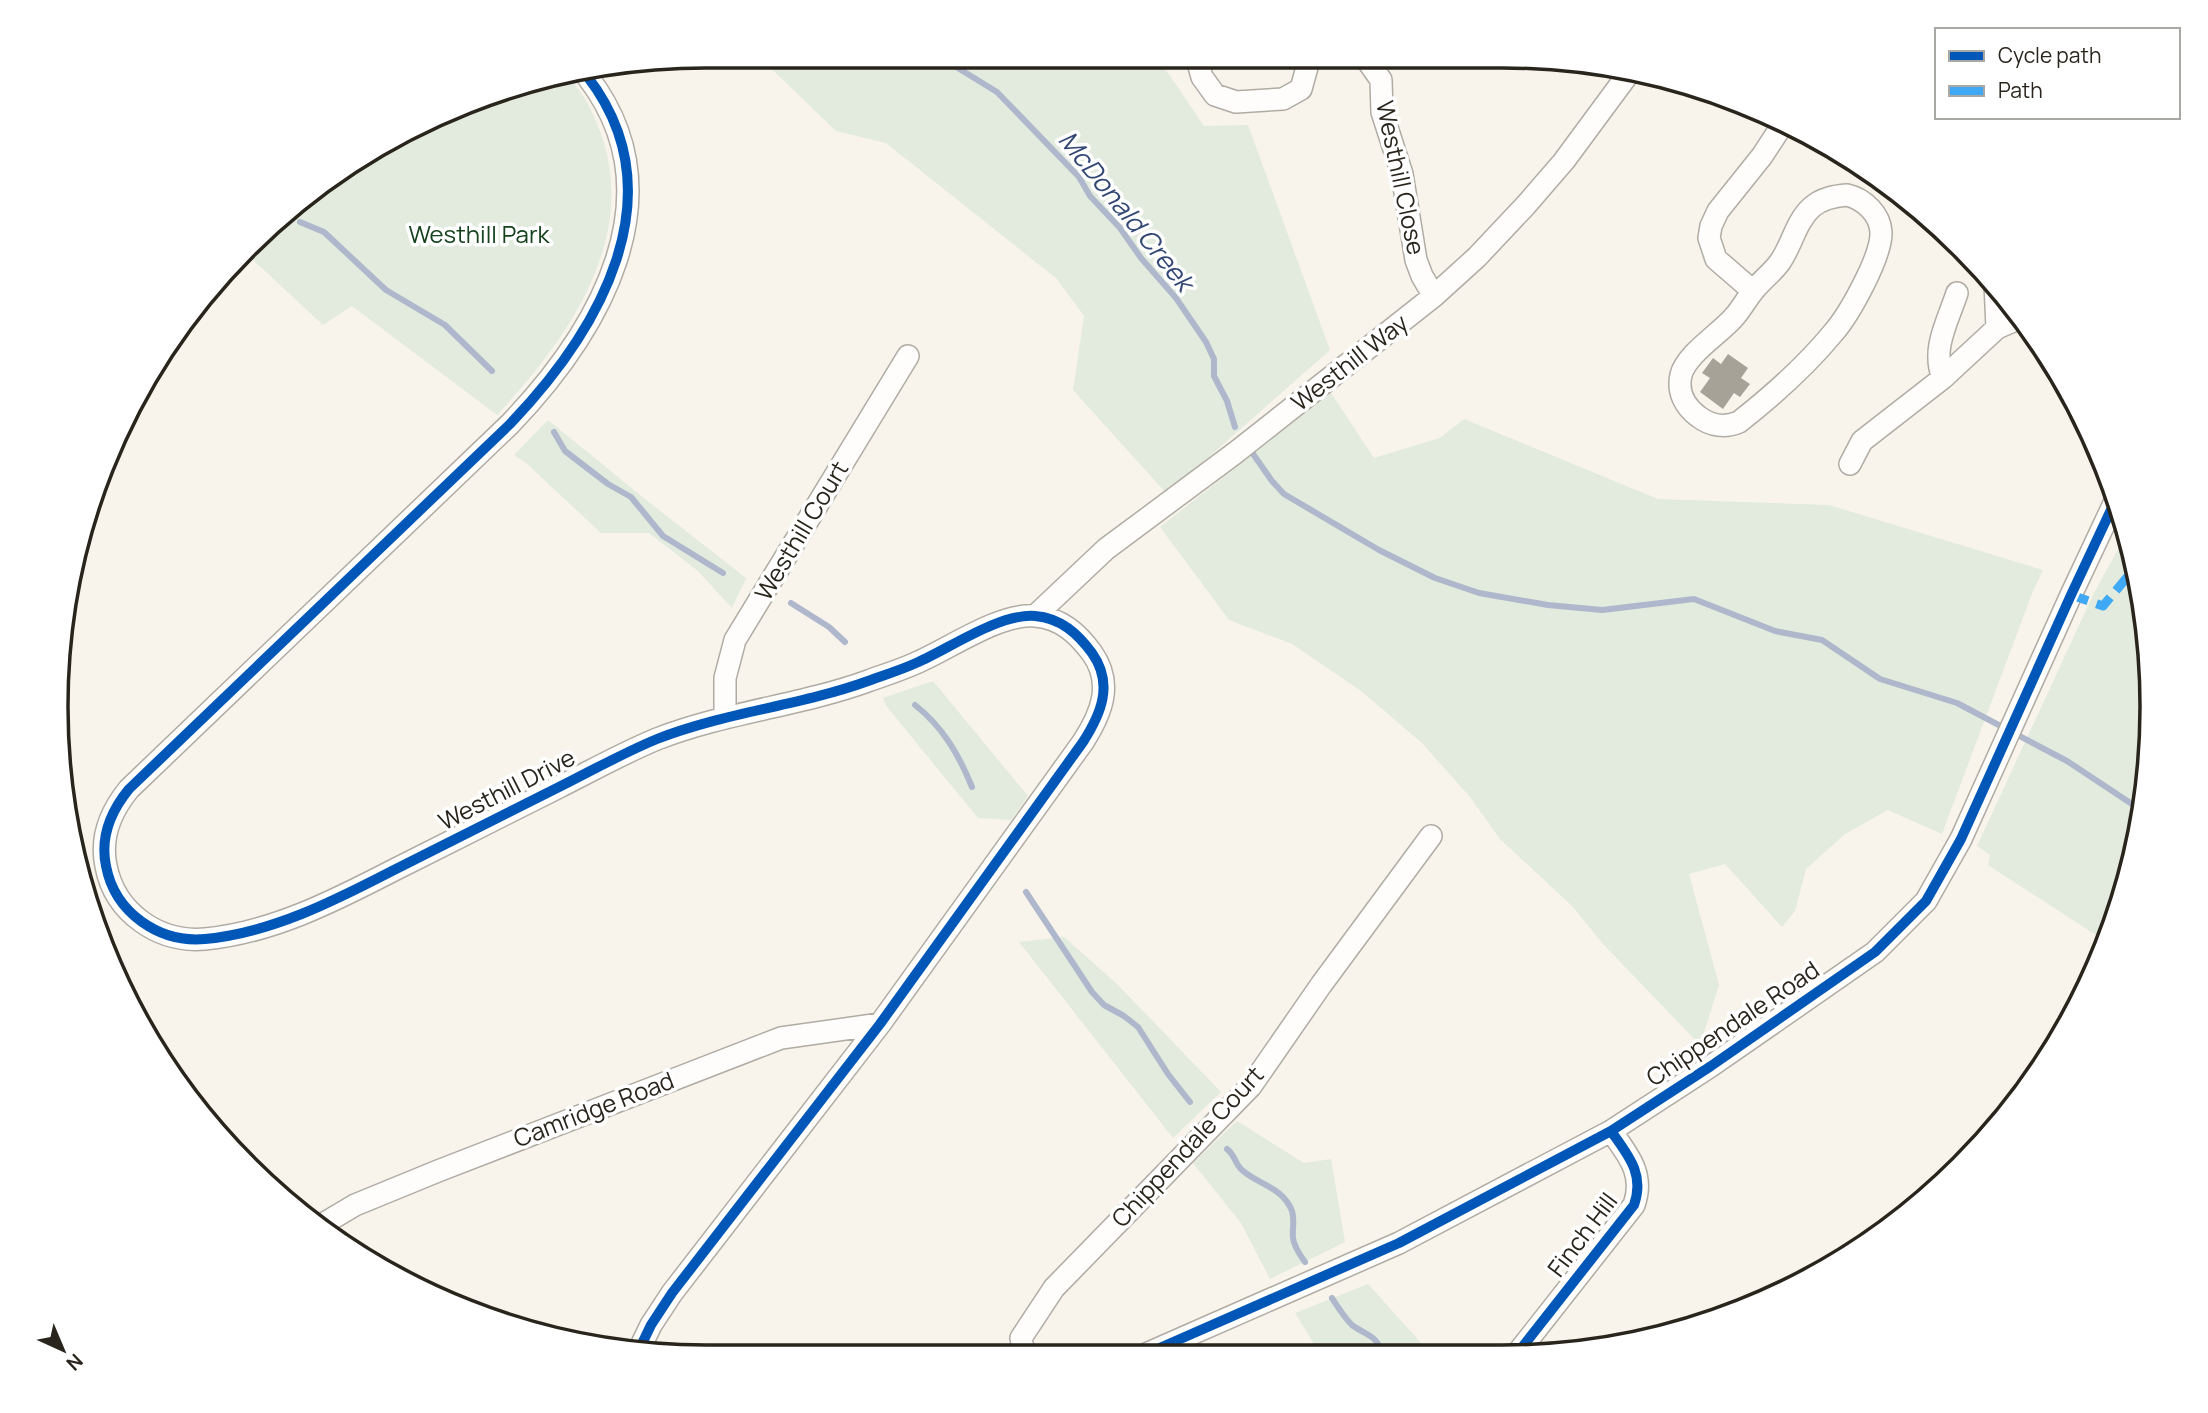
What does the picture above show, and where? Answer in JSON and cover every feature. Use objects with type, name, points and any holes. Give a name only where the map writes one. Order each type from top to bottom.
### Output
[{"type":"street","points":[[1199,68],[1215,95],[1236,102],[1283,99],[1301,89],[1306,68]]},
{"type":"street","name":"Westhill Close","points":[[1373,68],[1381,80],[1381,112],[1402,174],[1416,260],[1434,296]]},
{"type":"street","name":"Westhill Drive","points":[[589,80],[608,110],[619,138],[627,174],[628,213],[614,272],[576,345],[539,394],[510,424],[129,789],[118,802],[110,819],[104,850],[109,880],[125,907],[143,924],[158,932],[188,939],[249,931],[315,908],[355,890],[641,747],[725,716],[811,699],[865,682],[916,663],[1003,621],[1035,616],[1067,626],[1079,636],[1096,659],[1104,684],[1102,706],[1083,743],[880,1024],[672,1293],[643,1341]]},
{"type":"street","name":"Westhill Way","points":[[1035,616],[1106,549],[1235,453],[1434,296],[1477,257],[1564,161],[1623,81]]},
{"type":"street","points":[[1753,291],[1716,259],[1709,238],[1718,211],[1778,131]]},
{"type":"street","points":[[1847,195],[1857,197],[1875,215],[1881,233],[1880,246],[1860,291],[1835,331],[1790,377],[1739,422],[1730,426],[1708,422],[1699,417],[1684,401],[1681,375],[1690,359],[1729,323],[1753,291],[1780,262],[1806,213],[1814,205],[1825,199],[1847,195]]},
{"type":"street","points":[[1943,378],[1939,368],[1940,340],[1957,293]]},
{"type":"street","points":[[1996,304],[1997,328]]},
{"type":"street","points":[[1850,464],[1862,441],[1943,378],[1997,328],[2011,322]]},
{"type":"street","name":"Westhill Court","points":[[725,716],[725,678],[735,640],[908,356]]},
{"type":"street","name":"Chippendale Road","points":[[1167,1345],[1399,1244],[1611,1131],[1711,1066],[1875,952],[1926,901],[1961,839],[2110,514]]},
{"type":"street","name":"Chippendale Court","points":[[1022,1345],[1021,1338],[1054,1288],[1251,1086],[1321,985],[1431,836]]},
{"type":"street","name":"Camridge Road","points":[[329,1221],[355,1205],[438,1171],[781,1038],[880,1024]]},
{"type":"street","name":"Finch Hill","points":[[1525,1344],[1634,1205],[1638,1187],[1637,1172],[1629,1155],[1611,1131]]},
{"type":"green space","points":[[770,68],[1163,68],[1204,126],[1248,125],[1330,350],[1167,494],[1073,390],[1084,316],[1057,279],[886,143],[836,131]]},
{"type":"green space","name":"Westhill Park","points":[[573,83],[575,85],[584,97],[601,134],[610,173],[610,212],[603,250],[589,286],[570,322],[548,355],[497,415],[352,306],[323,325],[252,259],[255,255],[318,200],[387,154],[424,134],[501,102],[541,90]]},
{"type":"green space","points":[[1331,393],[1374,458],[1440,438],[1464,419],[1658,499],[1829,505],[2043,570],[1942,834],[1888,810],[1845,834],[1806,869],[1795,911],[1782,927],[1725,864],[1689,874],[1719,985],[1700,1045],[1603,944],[1573,907],[1500,839],[1470,797],[1421,742],[1361,691],[1292,644],[1229,620],[1160,527]]},
{"type":"green space","points":[[548,420],[746,578],[732,608],[698,571],[649,533],[601,533],[514,455]]},
{"type":"green space","points":[[2119,547],[2134,623],[2138,665],[2138,748],[2127,831],[2118,872],[2097,936],[1988,865],[1990,855],[1977,846],[2094,593]]},
{"type":"green space","points":[[933,681],[1028,796],[1011,820],[978,818],[887,707],[883,698]]},
{"type":"green space","points":[[1064,937],[1117,984],[1221,1092],[1173,1138],[1019,942]]},
{"type":"green space","points":[[1237,1121],[1304,1163],[1331,1159],[1345,1242],[1270,1279],[1241,1223],[1193,1163]]},
{"type":"green space","points":[[1368,1284],[1423,1345],[1315,1345],[1295,1313]]},
{"type":"building","points":[[1728,354],[1748,368],[1741,378],[1750,384],[1740,397],[1734,393],[1723,409],[1700,392],[1710,378],[1702,373],[1713,358],[1721,364]]},
{"type":"waterway","name":"McDonald Creek","points":[[958,68],[997,92],[1079,177],[1090,196],[1120,228],[1141,258],[1176,298],[1206,342],[1214,359],[1214,376],[1227,401],[1235,427]]},
{"type":"waterway","points":[[300,222],[324,232],[386,290],[445,325],[492,371]]},
{"type":"waterway","points":[[554,432],[565,451],[608,484],[631,497],[663,536],[723,573]]},
{"type":"waterway","name":"McDonald Creek","points":[[1251,451],[1284,494],[1379,550],[1435,578],[1479,593],[1548,605],[1602,610],[1694,599],[1775,631],[1822,640],[1880,679],[1957,703],[2067,761],[2132,804]]},
{"type":"waterway","points":[[791,603],[829,627],[845,642]]},
{"type":"waterway","points":[[915,705],[949,742],[972,787]]},
{"type":"waterway","points":[[1026,892],[1092,992],[1104,1005],[1138,1027],[1168,1074],[1190,1102]]},
{"type":"waterway","points":[[1227,1149],[1242,1170],[1276,1191],[1288,1203],[1293,1214],[1294,1241],[1305,1262]]},
{"type":"waterway","points":[[1332,1298],[1352,1325],[1378,1345]]},
{"type":"marked path","points":[[2071,595],[2103,606],[2126,578]]},
{"type":"cycle path","points":[[589,80],[614,121],[626,168],[627,214],[616,260],[598,304],[573,347],[543,387],[510,424],[129,789],[108,825],[105,855],[111,883],[119,898],[142,922],[171,936],[188,939],[230,936],[278,923],[348,893],[657,739],[709,722],[842,690],[910,666],[974,633],[1006,620],[1044,617],[1075,633],[1099,665],[1104,687],[1100,710],[1083,742],[880,1024],[672,1293],[643,1341]]},
{"type":"cycle path","points":[[1167,1345],[1399,1243],[1611,1131],[1711,1066],[1875,952],[1926,901],[1961,839],[2110,513]]},
{"type":"cycle path","points":[[1525,1344],[1634,1205],[1637,1194],[1636,1174],[1629,1157],[1611,1131]]}]
